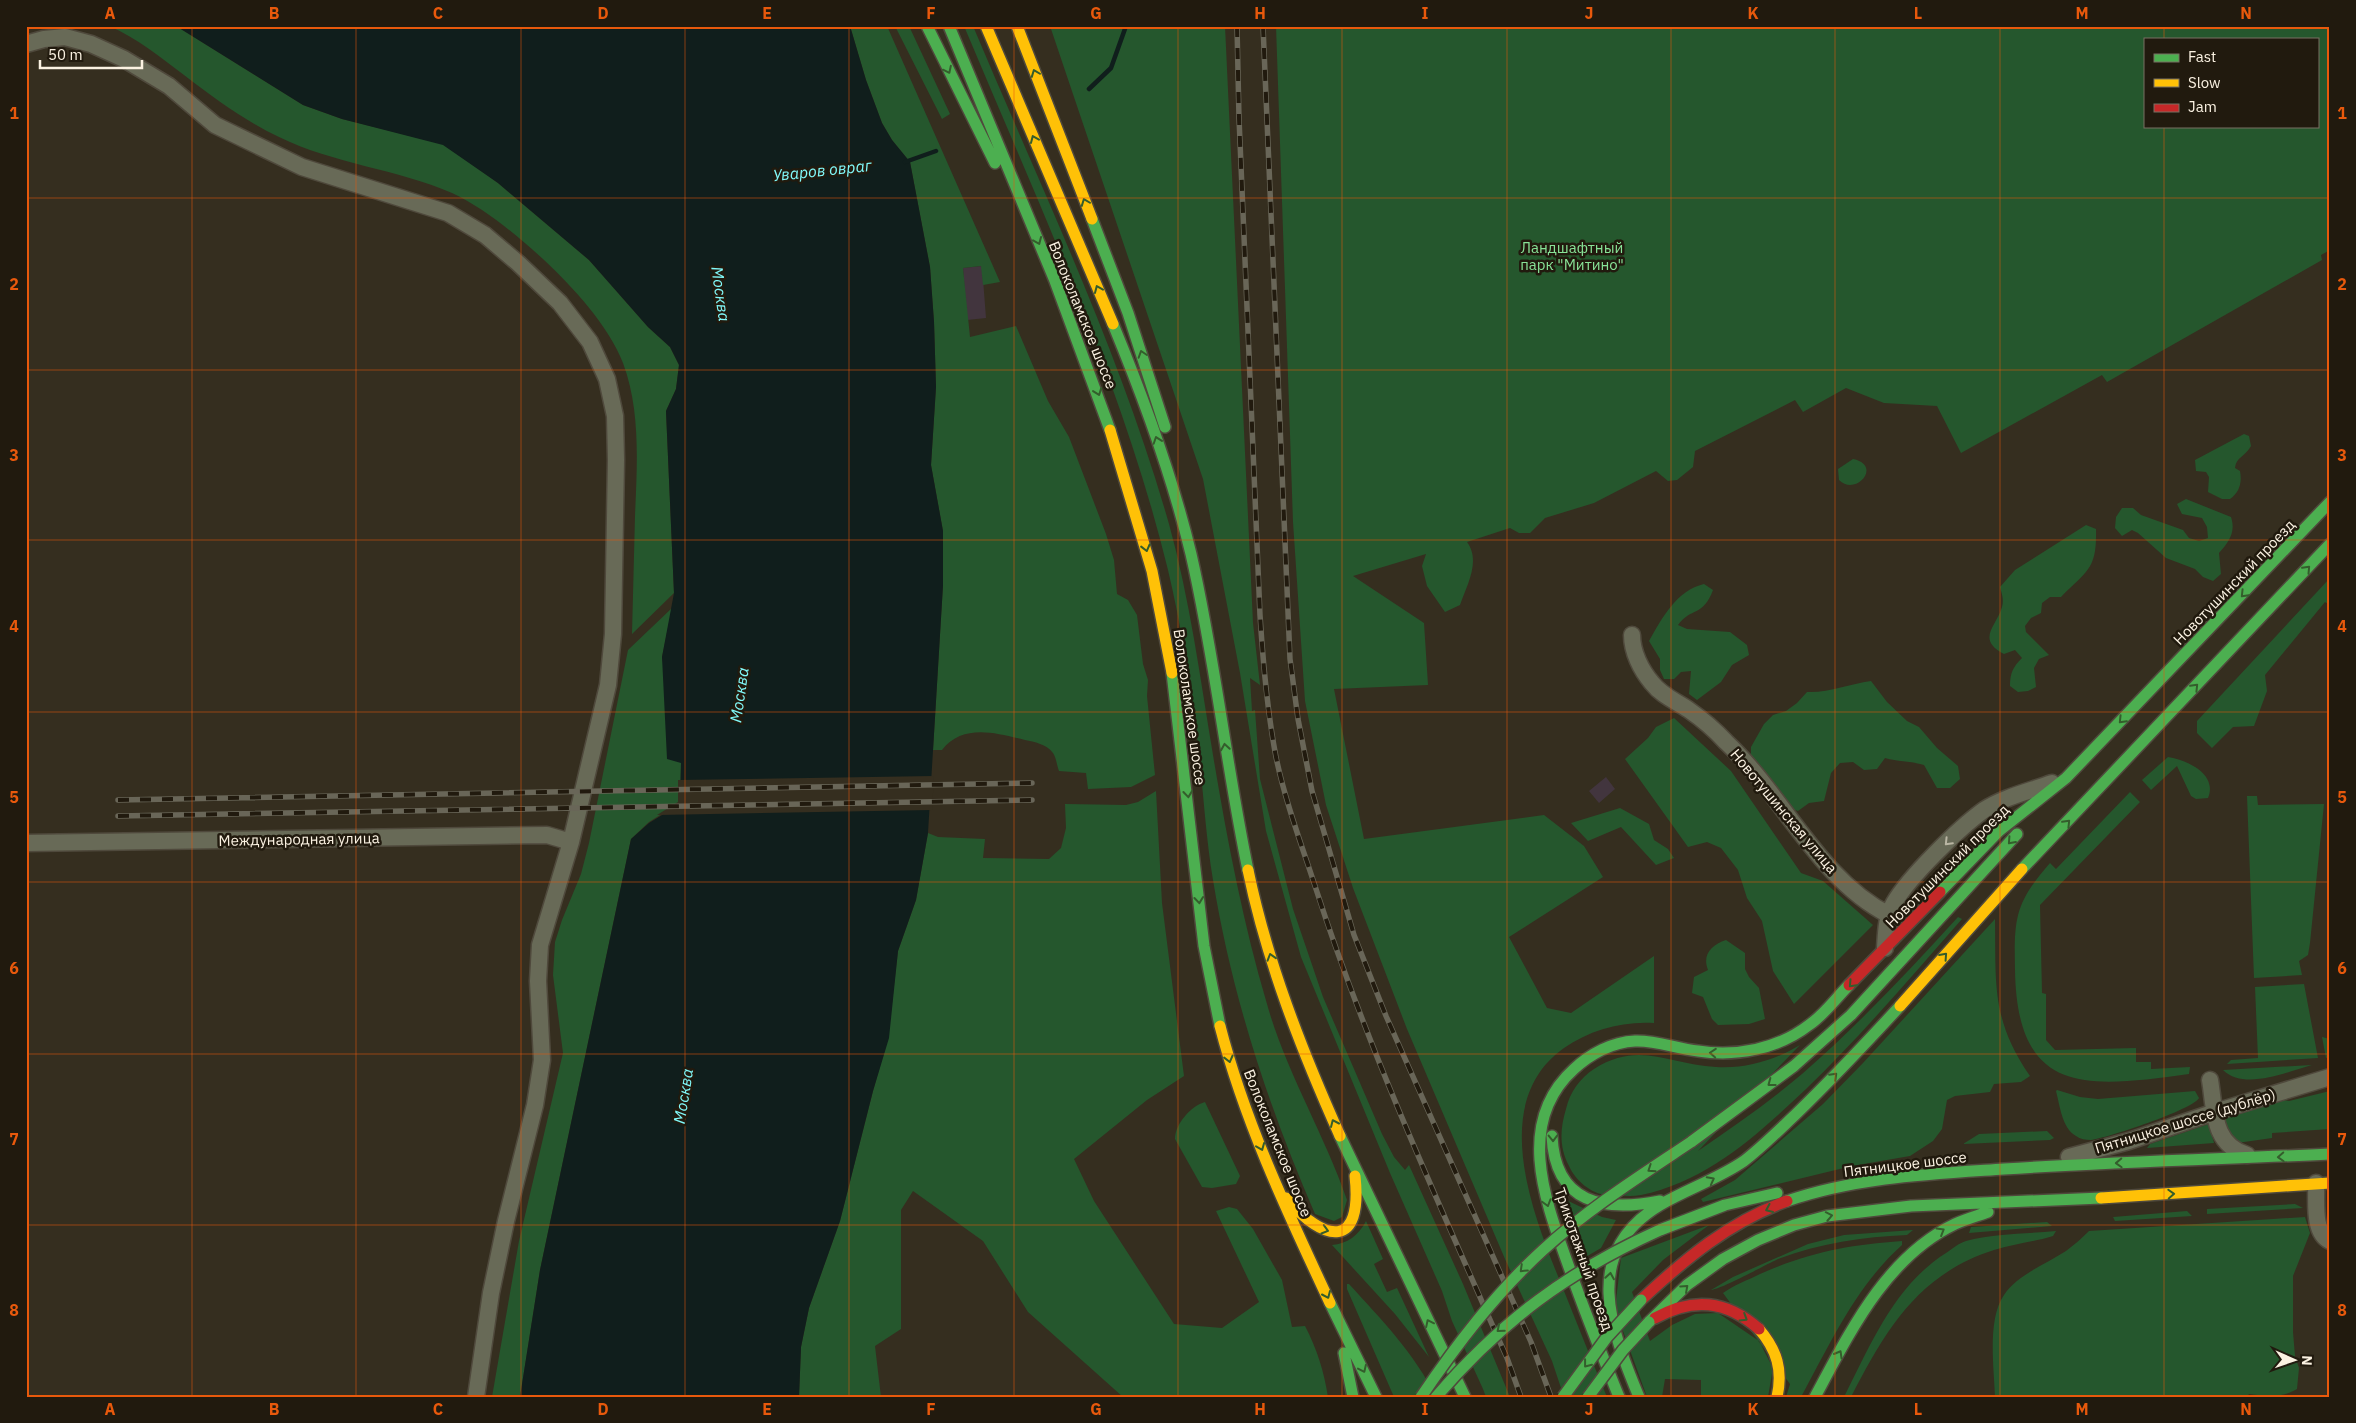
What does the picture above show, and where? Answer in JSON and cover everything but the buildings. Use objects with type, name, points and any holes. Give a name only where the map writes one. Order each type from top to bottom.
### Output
[{"type":"main road","points":[[926,26],[996,163],[1019,196]]},
{"type":"main road","name":"Волоколамское шоссе","points":[[948,26],[1079,340],[1100,396],[1146,546],[1174,680],[1200,913],[1214,998],[1239,1091],[1277,1187],[1376,1397]]},
{"type":"main road","name":"Волоколамское шоссе","points":[[986,26],[1133,375],[1158,441],[1187,537]]},
{"type":"main road","name":"Волоколамское шоссе","points":[[1017,26],[1131,322],[1166,430],[1180,490],[1187,537],[1212,662],[1240,837],[1271,956],[1304,1054],[1354,1168],[1465,1397]]},
{"type":"main road","name":"Новотушинский проезд","points":[[1568,1075],[1582,1062],[1614,1045],[1652,1041],[1696,1052],[1744,1054],[1767,1048],[1810,1025],[1999,830],[2066,778],[2330,502]]},
{"type":"main road","points":[[1568,1075],[1559,1092],[1553,1114],[1552,1141],[1555,1163],[1564,1181],[1579,1195],[1597,1204],[1619,1206],[1667,1200],[1711,1180],[1743,1161],[1802,1108],[1860,1050],[2021,870],[2330,544]]},
{"type":"main road","points":[[1421,1397],[1473,1324],[1511,1280],[1545,1248],[1620,1190],[1691,1142],[1794,1066],[1850,1015],[2066,778]]},
{"type":"main road","name":"Трикотажный проезд","points":[[1568,1075],[1555,1090],[1545,1111],[1540,1138],[1544,1191],[1580,1299],[1619,1397]]},
{"type":"main road","name":"Пятницкое шоссе","points":[[1562,1397],[1608,1337],[1641,1300],[1679,1264],[1715,1238],[1743,1221],[1801,1196],[1870,1181],[1923,1175],[2041,1166],[2330,1154]]},
{"type":"main road","points":[[1277,1187],[1302,1218],[1318,1229],[1328,1233],[1336,1233],[1351,1224],[1356,1217],[1358,1191],[1354,1168]]},
{"type":"main road","points":[[1588,1397],[1623,1350],[1687,1285],[1723,1259],[1758,1240],[1794,1225],[1827,1216],[1911,1206],[2034,1201],[2323,1183]]},
{"type":"main road","points":[[1436,1397],[1487,1340],[1531,1302],[1598,1260],[1660,1230],[1724,1206],[1770,1194],[1832,1188]]},
{"type":"main road","name":"Трикотажный проезд","points":[[1638,1395],[1611,1327],[1608,1297],[1609,1274],[1618,1249],[1628,1231],[1642,1216],[1667,1200]]},
{"type":"main road","points":[[1815,1397],[1873,1297],[1886,1279],[1919,1246],[1939,1231],[1960,1220],[2034,1201]]},
{"type":"main road","points":[[1649,1322],[1672,1309],[1696,1304],[1719,1306],[1741,1316],[1754,1324],[1767,1339],[1776,1354],[1780,1369],[1777,1397]]},
{"type":"main road","points":[[1334,1311],[1354,1397]]},
{"type":"street","points":[[26,44],[44,39],[65,37],[91,44],[124,59],[169,86],[215,125],[302,167],[448,213],[485,235],[560,303],[590,342],[607,379],[615,416],[613,634],[608,685],[571,842],[540,945],[538,982],[542,1060],[535,1105],[506,1220],[491,1293],[476,1397]]},
{"type":"street","name":"Новотушинская улица","points":[[1632,635],[1632,645],[1636,655],[1652,684],[1668,698],[1690,710],[1727,742],[1755,772],[1846,885],[1873,906],[1889,915]]},
{"type":"street","points":[[1885,948],[1886,926],[1894,904],[1909,882],[1959,831],[1985,810],[2066,778]]},
{"type":"street","name":"Международная улица","points":[[26,844],[547,835],[571,842]]},
{"type":"street","name":"Пятницкое шоссе (дублёр)","points":[[2041,1166],[2129,1141],[2215,1112],[2330,1077]]},
{"type":"street","points":[[2210,1080],[2215,1112],[2222,1138],[2239,1153],[2256,1158]]},
{"type":"street","points":[[2323,1183],[2318,1226],[2321,1233],[2330,1242]]},
{"type":"shaded area","points":[[982,266],[986,318],[967,320],[963,268]]},
{"type":"shaded area","points":[[1606,777],[1615,789],[1599,803],[1589,791]]},
{"type":"green space","points":[[109,26],[176,26],[303,105],[342,119],[443,144],[498,183],[589,260],[648,327],[670,347],[679,365],[676,389],[666,411],[674,593],[632,634],[637,458],[633,400],[629,381],[617,349],[589,307],[522,240],[465,199],[410,178],[322,154],[266,131],[207,92],[148,48]]},
{"type":"green space","points":[[850,26],[887,26],[1000,282],[983,285],[981,266],[963,268],[970,337],[1016,326],[1048,401],[1069,437],[1106,534],[1114,560],[1117,594],[1128,600],[1137,615],[1143,664],[1148,680],[1147,696],[1155,775],[1131,787],[1088,789],[1086,773],[1059,771],[1054,755],[1044,745],[1003,735],[980,732],[970,733],[950,742],[942,750],[933,750],[943,585],[943,531],[931,465],[936,387],[930,267],[910,162],[892,140],[882,123],[866,80]]},
{"type":"green space","points":[[895,26],[909,26],[950,114],[942,119]]},
{"type":"green space","points":[[964,26],[973,26],[1104,334],[1149,460],[1169,524],[1183,581],[1194,639],[1230,849],[1258,973],[1284,1054],[1338,1175],[1347,1200],[1342,1217],[1334,1221],[1315,1214],[1298,1173],[1267,1091],[1230,966],[1210,862],[1197,737],[1185,653],[1168,570],[1149,500],[1103,362],[1077,295]]},
{"type":"green space","points":[[1050,26],[1225,26],[1253,623],[1260,685],[1250,678],[1252,711],[1255,710],[1260,779],[1293,909],[1323,997],[1382,1134],[1394,1157],[1405,1170],[1409,1165],[1463,1284],[1510,1397],[1486,1397],[1452,1321],[1442,1291],[1390,1173],[1301,957],[1266,831],[1240,673],[1203,479]]},
{"type":"green space","name":"Ландшафтный парк \"Митино\"","points":[[1276,26],[2330,26],[2330,250],[2321,255],[2322,260],[2107,382],[2102,375],[1961,453],[1937,406],[1884,403],[1846,388],[1803,412],[1795,400],[1695,451],[1693,467],[1677,480],[1668,481],[1656,471],[1594,503],[1545,518],[1530,533],[1519,533],[1510,528],[1467,542],[1473,557],[1469,581],[1460,605],[1445,612],[1427,586],[1422,566],[1426,554],[1353,576],[1424,623],[1428,685],[1334,689],[1364,839],[1544,815],[1584,846],[1603,877],[1509,937],[1547,1008],[1571,1013],[1654,956],[1654,1023],[1618,1025],[1607,1028],[1585,1036],[1564,1048],[1540,1072],[1527,1100],[1522,1131],[1524,1165],[1531,1199],[1541,1232],[1607,1397],[1564,1397],[1552,1361],[1505,1259],[1407,1029],[1353,888],[1326,805],[1305,701],[1293,522]]},
{"type":"green space","points":[[2244,434],[2249,436],[2251,446],[2236,464],[2235,468],[2240,471],[2240,487],[2230,499],[2222,499],[2208,492],[2209,477],[2206,472],[2196,471],[2195,460]]},
{"type":"green space","points":[[1853,459],[1862,462],[1866,467],[1866,473],[1864,478],[1853,485],[1839,480],[1838,469]]},
{"type":"green space","points":[[2186,499],[2231,517],[2233,527],[2231,536],[2219,553],[2221,574],[2213,581],[2203,577],[2195,569],[2166,558],[2138,533],[2132,530],[2122,536],[2115,528],[2116,517],[2122,508],[2133,508],[2141,515],[2183,530],[2189,538],[2199,541],[2208,538],[2207,527],[2202,518],[2182,514],[2177,504]]},
{"type":"green space","points":[[2086,525],[2096,529],[2095,553],[2092,561],[2084,574],[2061,597],[2050,597],[2042,603],[2041,613],[2031,618],[2025,626],[2026,632],[2049,655],[2039,659],[2034,668],[2036,687],[2028,691],[2018,692],[2010,686],[2011,674],[2022,658],[2015,650],[2004,654],[1991,643],[1989,638],[2003,604],[2000,587],[2015,570]]},
{"type":"green space","points":[[2330,578],[2330,605],[2325,602],[2265,675],[2267,691],[2254,726],[2233,727],[2212,748],[2197,733],[2197,721]]},
{"type":"green space","points":[[1704,584],[1713,590],[1709,599],[1701,608],[1683,619],[1678,625],[1687,629],[1730,632],[1747,645],[1749,655],[1732,665],[1721,682],[1697,700],[1689,694],[1691,671],[1681,672],[1674,679],[1664,679],[1660,670],[1660,659],[1649,641],[1671,606],[1686,592]]},
{"type":"green space","points":[[672,608],[662,657],[681,763],[680,805],[676,805],[649,822],[631,839],[540,1270],[520,1397],[492,1397],[519,1241],[563,1053],[553,975],[555,942],[581,874],[589,843],[628,650]]},
{"type":"green space","points":[[1871,681],[1887,702],[1907,721],[1919,727],[1937,748],[1958,766],[1960,779],[1950,788],[1937,788],[1924,765],[1885,758],[1877,769],[1864,770],[1853,762],[1840,763],[1831,773],[1824,801],[1809,803],[1798,811],[1792,809],[1773,782],[1751,757],[1751,747],[1764,724],[1773,715],[1786,711],[1797,703],[1807,692],[1823,691]]},
{"type":"green space","points":[[1674,718],[1731,771],[1801,873],[1823,881],[1873,925],[1794,1004],[1773,971],[1762,921],[1747,898],[1738,870],[1721,848],[1707,842],[1688,847],[1625,759],[1648,738],[1656,727]]},
{"type":"green space","points":[[2168,757],[2184,761],[2205,775],[2210,789],[2208,798],[2196,799],[2191,796],[2177,766],[2151,790],[2142,780]]},
{"type":"green space","points":[[1156,791],[1162,903],[1184,1076],[1147,1100],[1074,1159],[1094,1201],[1174,1324],[1222,1328],[1259,1302],[1216,1211],[1229,1207],[1237,1209],[1253,1229],[1282,1280],[1292,1327],[1305,1326],[1320,1360],[1328,1397],[1123,1397],[1028,1312],[983,1241],[913,1191],[901,1210],[901,1329],[875,1346],[881,1397],[799,1397],[801,1347],[809,1308],[840,1221],[888,1038],[898,951],[916,900],[928,833],[938,837],[985,839],[983,858],[1049,859],[1061,848],[1066,828],[1065,804],[1126,805],[1138,802]]},
{"type":"green space","points":[[2130,792],[2140,802],[2040,905],[2042,993],[2046,994],[2046,1040],[2055,1050],[2136,1048],[2136,1062],[2151,1062],[2151,1069],[2190,1067],[2189,1074],[2119,1082],[2090,1081],[2064,1075],[2044,1062],[2029,1042],[2019,1012],[2015,970],[2016,924],[2023,901],[2038,877],[2050,863],[2056,869]]},
{"type":"green space","points":[[2247,796],[2257,796],[2258,805],[2324,804],[2310,943],[2308,955],[2299,961],[2302,975],[2254,978]]},
{"type":"green space","points":[[1620,808],[1649,824],[1654,840],[1668,849],[1674,858],[1656,865],[1621,827],[1588,841],[1571,823]]},
{"type":"green space","points":[[1958,917],[1962,919],[1846,1049],[1787,1107],[1730,1154],[1688,1179],[1637,1196],[1607,1195],[1595,1192],[1579,1181],[1572,1171],[1563,1152],[1561,1138],[1564,1116],[1573,1091],[1580,1081],[1594,1069],[1626,1056],[1640,1055],[1655,1056],[1699,1065],[1738,1067],[1770,1059],[1800,1045],[1698,1151],[1802,1074],[1882,998]]},
{"type":"green space","points":[[1995,919],[1996,982],[2002,1019],[2017,1056],[2030,1076],[2021,1082],[1994,1084],[1990,1092],[1955,1096],[1947,1100],[1942,1129],[1933,1141],[1910,1156],[1852,1166],[1703,1202],[1701,1199],[1735,1180],[1823,1104]]},
{"type":"green space","points":[[1726,940],[1745,953],[1745,969],[1749,977],[1759,988],[1765,1019],[1749,1024],[1718,1025],[1712,1019],[1703,997],[1692,993],[1694,977],[1708,970],[1706,960],[1709,951]]},
{"type":"green space","points":[[2304,984],[2318,1058],[2227,1064],[2231,1060],[2258,1058],[2255,987]]},
{"type":"green space","points":[[2322,1037],[2330,1039],[2330,1057],[2326,1058]]},
{"type":"green space","points":[[2312,1065],[2266,1078],[2254,1079],[2232,1076],[2223,1070]]},
{"type":"green space","points":[[2057,1090],[2080,1097],[2098,1099],[2195,1091],[2199,1098],[2181,1109],[2148,1123],[2089,1140],[2078,1137],[2068,1128],[2060,1110]]},
{"type":"green space","points":[[2330,1091],[2330,1129],[2272,1133],[2272,1138],[2237,1143],[2232,1142],[2222,1119],[2282,1100],[2289,1101]]},
{"type":"green space","points":[[1205,1102],[1240,1176],[1236,1184],[1212,1188],[1202,1187],[1175,1139],[1178,1127],[1185,1116],[1194,1107]]},
{"type":"green space","points":[[2209,1124],[2214,1143],[2147,1148],[2150,1144]]},
{"type":"green space","points":[[2047,1131],[2054,1138],[2050,1140],[1963,1144],[1979,1134]]},
{"type":"green space","points":[[1562,1198],[1602,1217],[1616,1220],[1601,1248],[1579,1261],[1558,1202]]},
{"type":"green space","points":[[2295,1204],[2303,1208],[2207,1214],[2207,1209]]},
{"type":"green space","points":[[2187,1211],[2192,1216],[2115,1221],[2113,1217]]},
{"type":"green space","points":[[2305,1217],[2310,1233],[2293,1276],[2293,1332],[2295,1356],[2299,1368],[2297,1389],[2280,1395],[2249,1394],[2247,1397],[1995,1397],[1993,1330],[1995,1317],[2004,1295],[2016,1282],[2032,1270],[2066,1251],[2089,1231]]},
{"type":"green space","points":[[1366,1221],[1383,1259],[1374,1264],[1387,1292],[1397,1288],[1429,1357],[1395,1314],[1332,1245],[1343,1243],[1352,1238],[1360,1231]]},
{"type":"green space","points":[[2047,1222],[2052,1226],[1969,1233],[1971,1227]]},
{"type":"green space","points":[[1709,1225],[1663,1260],[1632,1292],[1650,1341],[1672,1325],[1695,1314],[1718,1313],[1759,1341],[1773,1368],[1768,1397],[1701,1397],[1701,1380],[1665,1379],[1662,1397],[1647,1397],[1615,1309],[1621,1258]]},
{"type":"green space","points":[[1913,1230],[1907,1235],[1874,1237],[1842,1242],[1794,1253],[1711,1290],[1733,1277],[1808,1244],[1844,1235]]},
{"type":"green space","points":[[2056,1231],[2053,1236],[1994,1250],[1967,1260],[1944,1274],[1924,1290],[1907,1308],[1877,1350],[1851,1397],[1844,1397],[1874,1337],[1898,1299],[1928,1266],[1966,1241],[1999,1235]]},
{"type":"green space","points":[[1902,1241],[1902,1245],[1886,1261],[1857,1297],[1801,1397],[1786,1397],[1790,1384],[1723,1293],[1778,1266],[1813,1255],[1847,1247]]},
{"type":"green space","points":[[1347,1284],[1397,1338],[1428,1381],[1436,1397],[1394,1397],[1347,1289]]},
{"type":"water","name":"Москва","points":[[176,26],[850,26],[866,80],[882,123],[892,140],[910,162],[930,267],[936,387],[931,465],[943,531],[943,585],[928,833],[916,900],[898,951],[889,1038],[873,1091],[840,1221],[809,1308],[801,1347],[799,1397],[520,1397],[540,1270],[631,839],[649,823],[680,804],[681,763],[667,759],[662,657],[674,593],[666,411],[676,389],[679,365],[670,347],[648,327],[589,260],[498,183],[443,145],[342,119],[303,105]]},
{"type":"pier","points":[[934,776],[932,810],[657,815],[678,802],[678,780]]},
{"type":"waterway","name":"Уваров овраг","points":[[1089,89],[1111,68],[1126,26]]},
{"type":"waterway","name":"Уваров овраг","points":[[905,162],[936,151]]},
{"type":"railway","points":[[1237,26],[1239,118],[1260,615],[1270,722],[1276,757],[1294,823],[1358,1009],[1381,1068],[1507,1358],[1521,1397]]},
{"type":"railway","points":[[1263,26],[1290,659],[1298,719],[1312,791],[1354,935],[1386,1016],[1531,1342],[1551,1397]]},
{"type":"railway","points":[[118,800],[1032,783]]},
{"type":"railway","points":[[118,816],[1032,800]]},
{"type":"traffic: fast","points":[[927,26],[995,163]]},
{"type":"traffic: fast","points":[[949,26],[1055,281],[1110,430]]},
{"type":"traffic: fast","points":[[1092,219],[1128,313],[1165,427]]},
{"type":"traffic: fast","points":[[1113,324],[1157,438],[1191,554],[1207,632],[1248,870]]},
{"type":"traffic: fast","points":[[1940,892],[1999,831],[2066,778],[2330,502]]},
{"type":"traffic: fast","points":[[2022,869],[2330,544]]},
{"type":"traffic: fast","points":[[1172,673],[1204,946],[1220,1026]]},
{"type":"traffic: fast","points":[[1691,1142],[1794,1066],[1851,1015],[2017,834]]},
{"type":"traffic: fast","points":[[1619,1397],[1576,1286],[1552,1219],[1545,1192],[1540,1166],[1540,1140],[1544,1114],[1555,1091],[1574,1069],[1587,1058],[1610,1046],[1626,1042],[1651,1042],[1690,1050],[1727,1053],[1756,1049],[1784,1040],[1814,1021],[1849,985]]},
{"type":"traffic: fast","points":[[1639,1397],[1619,1345],[1612,1319],[1609,1294],[1611,1269],[1619,1246],[1635,1224],[1660,1205],[1713,1179],[1744,1161],[1757,1150],[1822,1088],[1900,1006]]},
{"type":"traffic: fast","points":[[1340,1136],[1465,1397]]},
{"type":"traffic: fast","points":[[1552,1136],[1555,1159],[1562,1176],[1573,1189],[1586,1198],[1602,1203],[1620,1205],[1660,1201]]},
{"type":"traffic: fast","points":[[1421,1397],[1477,1320],[1525,1267],[1560,1235],[1596,1207],[1691,1142]]},
{"type":"traffic: fast","points":[[1787,1201],[1840,1187],[1922,1175],[2086,1164],[2330,1154]]},
{"type":"traffic: fast","points":[[1660,1230],[1725,1205],[1777,1193]]},
{"type":"traffic: fast","points":[[1649,1322],[1687,1285],[1723,1259],[1758,1240],[1794,1225],[1827,1216],[1911,1206],[2101,1198]]},
{"type":"traffic: fast","points":[[1815,1397],[1856,1322],[1890,1276],[1909,1256],[1931,1238],[1955,1224],[1988,1212]]},
{"type":"traffic: fast","points":[[1436,1397],[1486,1344],[1538,1300],[1595,1263],[1660,1230]]},
{"type":"traffic: fast","points":[[1563,1397],[1607,1337],[1641,1300]]},
{"type":"traffic: fast","points":[[1330,1303],[1376,1397]]},
{"type":"traffic: fast","points":[[1588,1397],[1623,1350],[1649,1322]]},
{"type":"traffic: fast","points":[[1344,1353],[1353,1397]]},
{"type":"traffic: slow","points":[[986,26],[1113,324]]},
{"type":"traffic: slow","points":[[1017,26],[1092,219]]},
{"type":"traffic: slow","points":[[1110,430],[1152,571],[1172,673]]},
{"type":"traffic: slow","points":[[1900,1006],[2022,869]]},
{"type":"traffic: slow","points":[[1248,870],[1275,972],[1312,1072],[1340,1136]]},
{"type":"traffic: slow","points":[[1220,1026],[1230,1062],[1255,1133],[1283,1201],[1330,1303]]},
{"type":"traffic: slow","points":[[1286,1198],[1314,1224],[1327,1231],[1338,1232],[1347,1227],[1353,1217],[1356,1200],[1355,1176]]},
{"type":"traffic: slow","points":[[2101,1198],[2330,1183]]},
{"type":"traffic: slow","points":[[1759,1329],[1770,1345],[1777,1361],[1779,1369],[1777,1397]]},
{"type":"traffic: jam","points":[[1849,985],[1940,892]]},
{"type":"traffic: jam","points":[[1641,1300],[1674,1270],[1709,1243],[1746,1220],[1787,1201]]},
{"type":"traffic: jam","points":[[1655,1318],[1683,1307],[1709,1305],[1722,1307],[1734,1312],[1747,1319],[1759,1329]]}]
